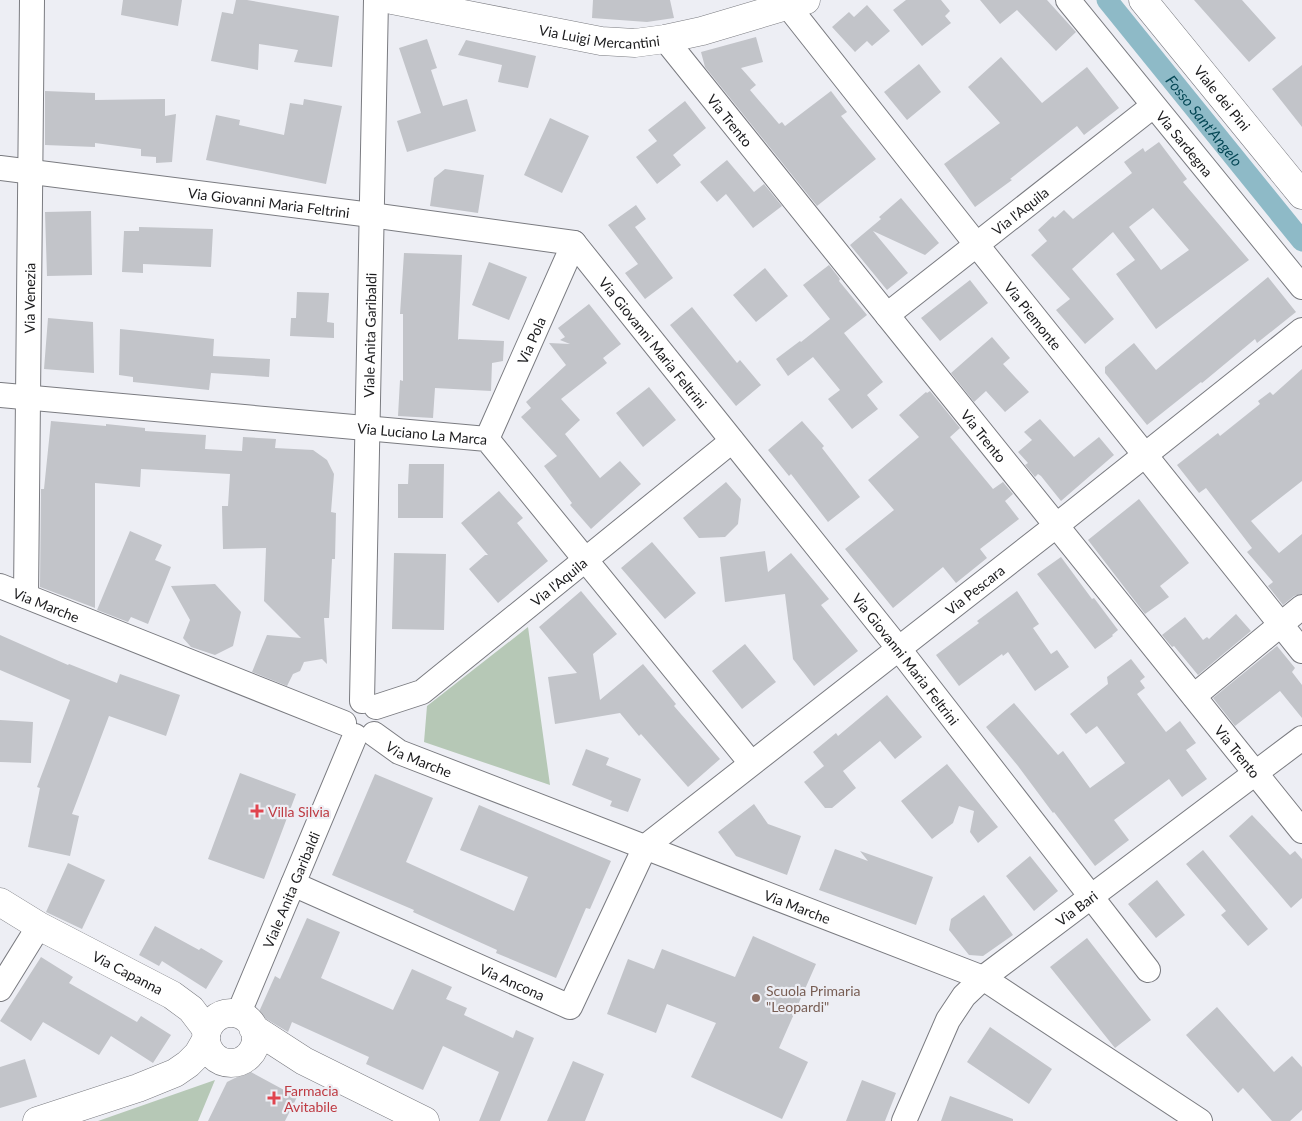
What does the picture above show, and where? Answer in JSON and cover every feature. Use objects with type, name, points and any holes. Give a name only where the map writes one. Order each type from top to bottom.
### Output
[{"type":"street","name":"Via Venezia","points":[[26,596],[32,0]]},
{"type":"street","name":"Viale Anita Garibaldi","points":[[369,704],[368,429],[376,0]]},
{"type":"street","name":"Via Luigi Mercantini","points":[[392,0],[601,41],[635,43],[665,40],[794,2]]},
{"type":"street","name":"Via Sardegna","points":[[1068,0],[1302,287]]},
{"type":"street","name":"Viale dei Pini","points":[[1142,0],[1302,196]]},
{"type":"street","name":"Via Piemonte","points":[[794,2],[976,244],[1302,651]]},
{"type":"street","name":"Via Trento","points":[[665,40],[1302,831]]},
{"type":"street","name":"Via l'Aquila","points":[[887,315],[1153,106]]},
{"type":"street","name":"Via Giovanni Maria Feltrini","points":[[0,168],[372,215],[574,243],[899,649],[1148,970]]},
{"type":"street","name":"Via Pola","points":[[487,439],[574,243]]},
{"type":"street","name":"Via Pescara","points":[[645,847],[1057,525],[1302,330]]},
{"type":"street","name":"Via Luciano La Marca","points":[[0,395],[487,439],[751,763]]},
{"type":"street","name":"Via l'Aquila","points":[[369,704],[422,692],[732,440]]},
{"type":"street","name":"Via Marche","points":[[0,586],[357,731],[399,752],[983,978],[1200,1121]]},
{"type":"street","points":[[1194,696],[1302,607]]},
{"type":"street","points":[[357,701],[369,704],[380,713],[380,724],[357,731],[345,712],[348,707],[357,701]]},
{"type":"street","name":"Viale Anita Garibaldi","points":[[246,1021],[293,884],[357,731]]},
{"type":"street","name":"Via Bari","points":[[904,1121],[948,1020],[964,996],[983,978],[1302,738]]},
{"type":"street","name":"Via Ancona","points":[[293,884],[570,1007],[645,847]]},
{"type":"street","name":"Via Capanna","points":[[0,902],[39,926],[172,995],[191,1009],[207,1035],[211,1053],[222,1062],[238,1060]]},
{"type":"street","points":[[0,989],[39,926]]},
{"type":"street","points":[[37,1121],[138,1088],[174,1073],[188,1064],[198,1054],[216,1018],[231,1014],[246,1021],[304,1061],[417,1119]]},
{"type":"street","points":[[238,1060],[255,1043],[256,1036],[246,1021]]},
{"type":"street","points":[[138,1088],[178,1082],[238,1060],[274,1056],[304,1061]]},
{"type":"green space","points":[[528,627],[550,785],[424,742],[427,706]]},
{"type":"green space","points":[[215,1080],[198,1121],[98,1121]]},
{"type":"building","points":[[123,0],[182,0],[178,26],[121,15]]},
{"type":"building","points":[[236,0],[247,0],[339,16],[332,67],[294,62],[298,50],[259,44],[258,70],[211,61],[222,12],[233,14]]},
{"type":"building","points":[[593,0],[670,0],[674,18],[647,22],[592,18]]},
{"type":"building","points":[[906,0],[941,0],[950,11],[945,16],[951,23],[922,46],[893,10]]},
{"type":"building","points":[[980,0],[1047,0],[1076,32],[1056,51],[1017,10],[1000,24]]},
{"type":"building","points":[[1194,0],[1242,0],[1276,38],[1249,62]]},
{"type":"building","points":[[867,5],[890,31],[872,46],[867,41],[855,52],[832,27],[849,12],[854,17]]},
{"type":"building","points":[[756,37],[763,62],[741,68],[756,85],[750,90],[779,124],[782,122],[785,126],[831,91],[847,112],[841,116],[876,159],[817,206],[705,67],[701,52]]},
{"type":"building","points":[[427,39],[437,68],[431,70],[443,106],[467,99],[476,131],[407,152],[397,121],[421,113],[399,48]]},
{"type":"building","points":[[466,40],[536,56],[528,88],[498,82],[502,65],[458,55]]},
{"type":"building","points":[[1001,57],[1042,103],[1087,67],[1119,108],[1084,135],[1077,126],[1010,179],[1012,180],[975,207],[944,164],[1000,123],[968,87]]},
{"type":"building","points":[[919,64],[941,92],[907,120],[884,92]]},
{"type":"building","points":[[1302,65],[1302,127],[1272,89]]},
{"type":"building","points":[[45,91],[95,93],[95,100],[165,99],[165,116],[176,114],[172,162],[156,163],[156,157],[141,156],[141,149],[95,143],[95,147],[45,145]]},
{"type":"building","points":[[304,99],[342,106],[326,184],[206,160],[216,115],[240,120],[239,125],[284,135],[290,103],[303,105]]},
{"type":"building","points":[[685,101],[706,128],[673,155],[681,165],[657,184],[636,157],[657,141],[648,130]]},
{"type":"building","points":[[550,118],[589,136],[562,193],[524,175]]},
{"type":"building","points":[[1159,142],[1187,179],[1183,182],[1249,260],[1156,329],[1116,274],[1135,260],[1113,232],[1072,269],[1114,319],[1085,344],[1056,310],[1070,299],[1031,255],[1047,241],[1038,230],[1053,216],[1055,218],[1064,210],[1073,219],[1132,173],[1124,162],[1143,148],[1145,152]],"holes":[[[1153,208],[1189,250],[1161,270],[1129,227]]]},
{"type":"building","points":[[727,160],[754,192],[764,184],[782,206],[753,228],[726,194],[717,202],[700,182]]},
{"type":"building","points":[[445,169],[484,175],[478,213],[430,206],[434,178]]},
{"type":"building","points":[[901,198],[939,243],[925,255],[873,231],[908,273],[887,290],[850,245],[881,219],[879,217]]},
{"type":"building","points":[[636,205],[646,219],[635,227],[673,278],[645,299],[625,273],[638,264],[608,225]]},
{"type":"building","points":[[91,211],[92,275],[47,276],[45,212]]},
{"type":"building","points":[[139,227],[213,229],[211,267],[143,264],[143,273],[122,272],[124,231],[139,231]]},
{"type":"building","points":[[404,253],[462,255],[458,340],[504,341],[503,361],[492,363],[491,391],[435,388],[433,418],[398,416],[400,380],[403,381],[403,314],[400,314]]},
{"type":"building","points":[[489,262],[527,277],[509,320],[472,305]]},
{"type":"building","points":[[829,265],[840,279],[839,281],[867,315],[844,333],[883,382],[867,395],[878,409],[852,429],[828,399],[840,390],[813,357],[788,376],[776,359],[830,319],[803,285]]},
{"type":"building","points":[[765,268],[788,296],[756,322],[733,295]]},
{"type":"building","points":[[1268,277],[1296,312],[1257,343],[1255,339],[1147,425],[1105,373],[1105,367],[1134,343],[1156,370]]},
{"type":"building","points":[[970,280],[988,303],[940,341],[921,318]]},
{"type":"building","points":[[297,292],[329,293],[327,322],[334,323],[334,338],[290,336],[291,318],[296,318]]},
{"type":"building","points":[[589,304],[621,344],[603,358],[607,363],[561,399],[580,420],[565,434],[600,478],[620,461],[641,484],[591,529],[570,505],[572,503],[544,466],[557,456],[521,417],[531,408],[526,402],[566,365],[549,343],[570,344],[560,340],[565,337],[558,328]]},
{"type":"building","points":[[692,307],[737,363],[740,360],[761,385],[736,406],[670,325]]},
{"type":"building","points":[[48,318],[93,322],[94,373],[44,369]]},
{"type":"building","points":[[120,329],[214,339],[213,356],[270,359],[269,377],[211,373],[209,390],[133,382],[133,377],[119,375]]},
{"type":"building","points":[[992,337],[1010,358],[1003,364],[1029,392],[1005,412],[986,391],[974,402],[951,373]]},
{"type":"building","points":[[1302,369],[1302,481],[1251,521],[1279,553],[1302,534],[1302,594],[1294,596],[1283,605],[1268,586],[1273,582],[1247,552],[1252,548],[1206,488],[1199,493],[1177,465],[1218,433],[1220,436],[1260,404],[1258,401],[1270,392],[1273,395]]},
{"type":"building","points":[[649,387],[676,420],[643,447],[616,413]]},
{"type":"building","points":[[930,391],[960,428],[950,437],[993,489],[1003,482],[1013,494],[1005,501],[1019,519],[980,549],[987,558],[956,583],[943,567],[893,608],[845,549],[894,510],[868,480],[919,437],[899,415],[926,392]]},
{"type":"building","points":[[1040,419],[1074,457],[1099,437],[1114,455],[1061,501],[1041,476],[1038,474],[1035,477],[1025,465],[1028,463],[1018,452],[1032,440],[1024,432]]},
{"type":"building","points":[[51,421],[106,426],[106,424],[145,428],[145,431],[206,435],[205,449],[242,451],[243,437],[276,439],[275,448],[313,450],[327,460],[334,474],[331,512],[336,513],[335,559],[332,559],[329,618],[324,618],[327,664],[322,659],[304,662],[300,671],[293,674],[287,686],[252,672],[267,635],[301,638],[264,601],[266,548],[223,549],[222,506],[228,506],[230,474],[141,469],[140,487],[95,483],[95,608],[40,587],[41,489],[44,489]]},
{"type":"building","points":[[802,421],[824,446],[822,448],[860,497],[828,522],[791,474],[789,476],[768,450]]},
{"type":"building","points":[[409,464],[444,464],[443,518],[398,518],[398,484],[408,484]]},
{"type":"building","points":[[726,482],[741,499],[738,524],[725,537],[699,538],[683,518]]},
{"type":"building","points":[[499,491],[523,518],[517,523],[548,561],[498,603],[469,569],[485,555],[488,555],[461,523]]},
{"type":"building","points":[[1139,499],[1189,563],[1160,586],[1169,597],[1145,614],[1088,540]]},
{"type":"building","points":[[130,531],[162,545],[155,560],[171,567],[148,624],[131,617],[128,622],[97,610]]},
{"type":"building","points":[[652,542],[696,593],[665,619],[621,568]]},
{"type":"building","points":[[765,551],[768,572],[791,553],[829,599],[821,605],[858,651],[814,686],[793,659],[785,594],[725,602],[720,557]]},
{"type":"building","points":[[394,553],[446,554],[444,630],[392,629]]},
{"type":"building","points":[[1061,557],[1118,630],[1095,649],[1037,574]]},
{"type":"building","points":[[215,584],[241,612],[233,646],[215,655],[191,647],[183,638],[190,620],[171,586]]},
{"type":"building","points":[[581,591],[617,634],[593,654],[600,700],[643,664],[676,704],[674,706],[720,759],[688,787],[641,734],[639,736],[620,713],[555,724],[548,677],[577,673],[539,627]]},
{"type":"building","points":[[1017,591],[1039,624],[1033,628],[1051,654],[1057,650],[1069,667],[1035,691],[1008,652],[1003,656],[1002,654],[959,686],[936,655],[979,623],[977,621]]},
{"type":"building","points":[[1236,614],[1251,631],[1198,675],[1174,646],[1172,647],[1162,635],[1185,617],[1203,640],[1207,637],[1209,639]]},
{"type":"building","points":[[0,635],[68,665],[117,683],[120,674],[180,695],[166,736],[109,716],[72,814],[79,816],[70,856],[28,847],[40,788],[37,787],[70,700],[0,670]]},
{"type":"building","points":[[745,644],[776,682],[742,709],[712,671]]},
{"type":"building","points":[[1277,646],[1295,668],[1292,672],[1302,685],[1302,718],[1280,691],[1235,726],[1213,698]]},
{"type":"building","points":[[1131,659],[1145,677],[1140,681],[1145,688],[1137,694],[1166,732],[1180,721],[1196,743],[1186,750],[1207,779],[1182,797],[1169,779],[1114,820],[1129,840],[1095,866],[986,727],[1014,703],[1058,755],[1063,751],[1090,788],[1125,763],[1097,726],[1086,734],[1070,714],[1108,684],[1107,677]]},
{"type":"building","points":[[887,695],[922,737],[895,759],[880,741],[843,771],[856,788],[832,808],[825,808],[804,782],[824,766],[813,752],[836,733],[838,736]]},
{"type":"building","points":[[0,720],[33,722],[31,763],[0,762]]},
{"type":"building","points":[[586,749],[609,758],[606,765],[641,779],[628,812],[610,806],[612,801],[572,785]]},
{"type":"building","points":[[947,764],[998,827],[978,843],[970,832],[974,811],[959,806],[953,823],[932,839],[901,801]]},
{"type":"building","points":[[240,773],[296,794],[264,879],[208,859]]},
{"type":"building","points":[[375,774],[433,798],[406,862],[514,911],[528,877],[460,850],[479,805],[611,861],[590,909],[586,908],[556,978],[496,953],[497,950],[413,912],[414,910],[332,875]]},
{"type":"building","points":[[754,804],[768,824],[801,836],[787,875],[736,856],[718,832]]},
{"type":"building","points":[[1252,815],[1290,855],[1295,851],[1302,859],[1302,898],[1291,908],[1229,836]]},
{"type":"building","points":[[835,849],[868,861],[860,851],[933,877],[916,925],[819,890]]},
{"type":"building","points":[[1203,850],[1268,929],[1248,946],[1221,915],[1226,911],[1186,864]]},
{"type":"building","points":[[1030,856],[1058,891],[1034,911],[1006,876]]},
{"type":"building","points":[[68,863],[105,880],[82,929],[46,912]]},
{"type":"building","points":[[1157,880],[1185,915],[1156,938],[1128,904]]},
{"type":"building","points":[[984,895],[1013,935],[983,956],[969,955],[949,930],[951,919]]},
{"type":"building","points":[[307,918],[340,932],[321,978],[393,1010],[412,969],[452,987],[446,999],[467,1008],[464,1015],[513,1038],[516,1030],[534,1038],[500,1121],[479,1121],[499,1072],[443,1046],[423,1090],[366,1064],[369,1057],[292,1022],[288,1032],[258,1014],[275,976],[280,979]]},
{"type":"building","points":[[155,926],[223,961],[206,989],[162,961],[159,966],[139,955]]},
{"type":"building","points":[[753,936],[816,964],[779,1048],[808,1062],[782,1119],[691,1077],[716,1023],[667,1004],[656,1033],[607,1014],[628,959],[654,969],[662,949],[735,977]]},
{"type":"building","points":[[1087,938],[1151,1020],[1115,1048],[1050,967]]},
{"type":"building","points":[[41,957],[73,977],[69,983],[137,1022],[141,1016],[171,1035],[153,1063],[111,1036],[99,1055],[43,1022],[31,1041],[0,1021]]},
{"type":"building","points":[[1217,1007],[1274,1072],[1292,1056],[1302,1067],[1302,1110],[1290,1121],[1272,1121],[1243,1088],[1238,1093],[1186,1035]]},
{"type":"building","points":[[990,1027],[1052,1069],[1029,1104],[967,1062]]},
{"type":"building","points":[[25,1059],[37,1097],[0,1108],[0,1067]]},
{"type":"building","points":[[573,1061],[604,1074],[585,1121],[547,1121]]},
{"type":"building","points":[[249,1071],[297,1097],[285,1121],[208,1121],[227,1082]]},
{"type":"building","points":[[862,1080],[896,1093],[885,1121],[846,1121]]},
{"type":"building","points":[[950,1096],[1013,1119],[1013,1121],[941,1121]]},
{"type":"waterway","name":"Fosso Sant'Angelo","points":[[1107,0],[1302,241]]},
{"type":"place","name":"Villa Silvia","points":[[257,811]]},
{"type":"place","name":"Scuola Primaria \"Leopardi\"","points":[[756,998]]},
{"type":"place","name":"Farmacia Avitabile","points":[[274,1098]]}]
